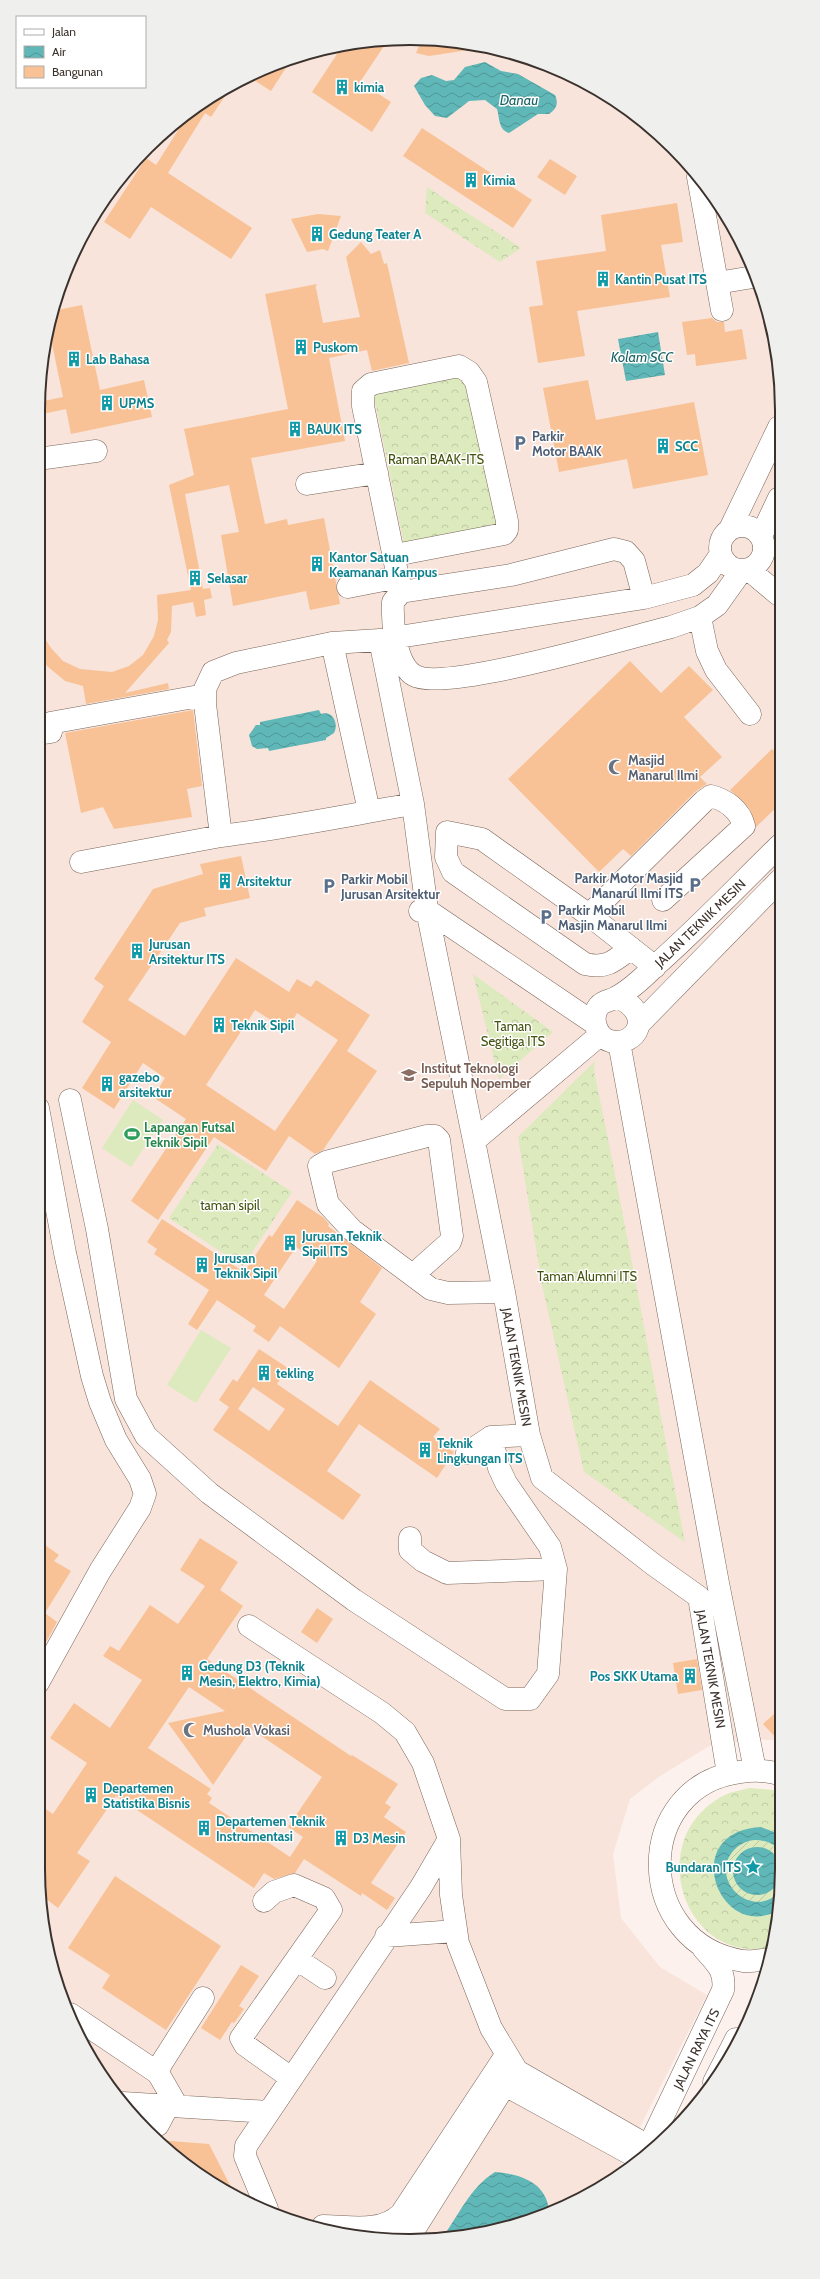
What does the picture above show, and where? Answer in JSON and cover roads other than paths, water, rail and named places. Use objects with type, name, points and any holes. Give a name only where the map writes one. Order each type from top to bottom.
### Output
[{"type":"main road","points":[[701,190],[722,310]]},
{"type":"main road","points":[[717,283],[750,278]]},
{"type":"main road","points":[[395,555],[504,534],[507,530],[507,521],[476,382],[469,372],[459,366],[370,384],[362,391],[363,406],[400,585],[394,602],[387,638],[411,673],[421,679],[471,676],[671,627],[700,617],[717,605],[745,569]]},
{"type":"main road","points":[[775,435],[730,529],[723,536],[720,545],[721,554],[726,562],[733,568],[745,569],[756,565],[768,550],[775,517]]},
{"type":"main road","points":[[45,458],[96,451]]},
{"type":"main road","points":[[307,484],[377,472]]},
{"type":"main road","points":[[730,529],[742,525],[753,528],[768,550]]},
{"type":"main road","points":[[348,587],[400,585],[511,575],[614,549],[626,552],[634,561],[644,598]]},
{"type":"main road","points":[[222,836],[205,689],[213,672],[225,665],[332,643],[387,638],[644,598],[693,585],[708,573],[721,554]]},
{"type":"main road","points":[[745,569],[775,592]]},
{"type":"main road","points":[[700,617],[707,652],[716,670],[750,714]]},
{"type":"main road","name":"JALAN TEKNIK MESIN","points":[[387,638],[415,814],[421,911],[474,1141],[504,1292],[529,1435],[542,1478],[654,1565],[699,1597],[728,1774]]},
{"type":"main road","points":[[332,643],[369,811]]},
{"type":"main road","points":[[45,733],[51,732],[50,723],[205,695]]},
{"type":"main road","points":[[589,915],[704,801],[711,796],[721,799],[733,808],[742,820],[744,826],[663,900]]},
{"type":"main road","points":[[81,862],[369,811],[415,814],[447,832],[482,840],[589,915],[655,967]]},
{"type":"main road","points":[[447,832],[446,857],[453,872],[584,964],[599,967],[611,963],[631,948]]},
{"type":"main road","name":"JALAN TEKNIK MESIN","points":[[617,997],[655,967],[775,850]]},
{"type":"main road","name":"JALAN TEKNIK MESIN","points":[[639,1024],[775,885]]},
{"type":"main road","points":[[421,911],[604,1033],[628,1039],[636,1033],[639,1024],[639,1015],[635,1008],[617,997],[605,1000],[599,1006],[595,1014],[604,1033]]},
{"type":"main road","points":[[474,1141],[604,1033]]},
{"type":"main road","name":"JALAN TEKNIK MESIN","points":[[604,1033],[726,1623],[774,1773]]},
{"type":"main road","points":[[70,1100],[104,1267],[126,1399],[146,1436],[209,1493],[354,1600],[505,1699],[530,1699],[548,1674],[556,1569],[550,1547],[506,1483],[491,1437]]},
{"type":"main road","points":[[413,1275],[450,1242],[452,1236],[439,1140],[435,1136],[427,1136],[326,1162],[319,1166],[328,1204],[352,1230],[431,1289],[448,1293],[504,1292]]},
{"type":"main road","points":[[45,1145],[69,1273],[100,1402],[116,1440],[140,1479],[145,1494],[140,1508],[103,1565],[45,1670]]},
{"type":"main road","points":[[69,1273],[104,1267]]},
{"type":"main road","points":[[100,1402],[126,1399]]},
{"type":"main road","points":[[467,1453],[491,1437],[529,1435]]},
{"type":"main road","points":[[410,1538],[410,1550],[423,1561],[447,1573],[556,1569]]},
{"type":"main road","points":[[699,1597],[718,1583]]},
{"type":"main road","points":[[705,1635],[726,1623]]},
{"type":"main road","points":[[249,1626],[382,1714],[405,1732],[423,1763],[449,1839],[451,1895],[458,1943],[472,1983],[491,2028],[505,2071],[640,2152]]},
{"type":"main road","points":[[764,1959],[744,1961],[718,1954],[700,1944],[684,1930],[671,1913],[661,1889],[659,1864],[664,1834],[676,1811],[694,1792],[713,1779],[728,1774],[774,1773]]},
{"type":"main road","points":[[265,2203],[245,2156],[246,2146],[386,1936],[421,1887],[449,1839]]},
{"type":"main road","points":[[264,1901],[274,1892],[294,1885],[324,1898],[330,1905],[331,1910],[298,1960],[241,2038],[245,2045],[291,2078]]},
{"type":"main road","points":[[421,1887],[451,1895]]},
{"type":"main road","points":[[386,1936],[456,1931]]},
{"type":"main road","name":"JALAN RAYA ITS","points":[[648,2145],[723,1990],[725,1979],[721,1969],[700,1944]]},
{"type":"main road","points":[[298,1960],[325,1978]]},
{"type":"main road","points":[[158,2073],[161,2064],[203,1998]]},
{"type":"main road","points":[[78,2019],[158,2073],[172,2106]]},
{"type":"main road","points":[[342,2227],[360,2228],[383,2225],[393,2221],[401,2214],[505,2071]]},
{"type":"main road","points":[[410,2234],[412,2233],[505,2071]]},
{"type":"main road","points":[[134,2108],[172,2106],[268,2112]]},
{"type":"main road","points":[[151,2126],[158,2125],[172,2106]]},
{"type":"water","name":"Danau","points":[[485,62],[501,71],[518,74],[555,95],[557,104],[555,108],[549,114],[538,114],[509,133],[501,126],[497,109],[485,100],[469,101],[447,118],[435,116],[425,105],[414,86],[421,78],[432,75],[446,81],[454,80],[465,67]]},
{"type":"water","name":"Kolam SCC","points":[[658,332],[665,375],[626,381],[618,339]]},
{"type":"water","points":[[319,710],[321,714],[325,713],[332,716],[336,726],[334,733],[326,738],[326,740],[269,751],[268,748],[257,749],[252,746],[249,735],[256,725],[260,725],[260,722]]},
{"type":"water","points":[[761,1827],[775,1832],[775,1846],[767,1842],[752,1840],[747,1841],[736,1848],[728,1859],[726,1871],[729,1882],[735,1892],[744,1898],[755,1902],[767,1900],[774,1896],[772,1912],[756,1916],[738,1912],[724,1899],[716,1882],[714,1864],[720,1846],[735,1833]]},
{"type":"water","points":[[757,1847],[766,1849],[774,1854],[774,1888],[766,1893],[757,1895],[748,1893],[740,1888],[735,1880],[733,1871],[735,1862],[740,1854],[748,1849]]},
{"type":"water","points":[[495,2172],[522,2177],[530,2181],[542,2192],[547,2199],[549,2207],[504,2222],[446,2232],[471,2194]]},
{"type":"place","name":"kimia","points":[[342,87]]},
{"type":"place","name":"Kimia","points":[[471,180]]},
{"type":"place","name":"Gedung Teater A","points":[[317,234]]},
{"type":"place","name":"Kantin Pusat ITS","points":[[603,279]]},
{"type":"place","name":"Puskom","points":[[301,347]]},
{"type":"place","name":"Lab Bahasa","points":[[74,359]]},
{"type":"place","name":"UPMS","points":[[107,403]]},
{"type":"place","name":"BAUK ITS","points":[[295,429]]},
{"type":"place","name":"Parkir Motor BAAK","points":[[520,443]]},
{"type":"place","name":"SCC","points":[[663,446]]},
{"type":"place","name":"Kantor Satuan Keamanan Kampus","points":[[317,564]]},
{"type":"place","name":"Selasar","points":[[195,578]]},
{"type":"place","name":"Masjid Manarul Ilmi","points":[[616,767]]},
{"type":"place","name":"Arsitektur","points":[[225,881]]},
{"type":"place","name":"Parkir Motor Masjid Manarul Ilmi ITS","points":[[695,885]]},
{"type":"place","name":"Parkir Mobil Jurusan Arsitektur","points":[[329,886]]},
{"type":"place","name":"Parkir Mobil Masjin Manarul Ilmi","points":[[546,917]]},
{"type":"place","name":"Jurusan Arsitektur ITS","points":[[137,951]]},
{"type":"place","name":"Teknik Sipil","points":[[219,1025]]},
{"type":"place","name":"Institut Teknologi Sepuluh Nopember","points":[[409,1075]]},
{"type":"place","name":"gazebo arsitektur","points":[[107,1084]]},
{"type":"place","name":"Lapangan Futsal Teknik Sipil","points":[[132,1134]]},
{"type":"place","name":"Jurusan Teknik Sipil ITS","points":[[290,1243]]},
{"type":"place","name":"Jurusan Teknik Sipil","points":[[202,1265]]},
{"type":"place","name":"tekling","points":[[264,1373]]},
{"type":"place","name":"Teknik Lingkungan ITS","points":[[425,1450]]},
{"type":"place","name":"Gedung D3 (Teknik Mesin, Elektro, Kimia)","points":[[187,1673]]},
{"type":"place","name":"Pos SKK Utama","points":[[690,1676]]},
{"type":"place","name":"Mushola Vokasi","points":[[191,1730]]},
{"type":"place","name":"Departemen Statistika Bisnis","points":[[91,1795]]},
{"type":"place","name":"Departemen Teknik Instrumentasi","points":[[204,1828]]},
{"type":"place","name":"D3 Mesin","points":[[341,1838]]},
{"type":"place","name":"Bundaran ITS","points":[[753,1867]]},
{"type":"park label","name":"Raman BAAK-ITS","points":[[436,459]]},
{"type":"park label","name":"Taman Segitiga ITS","points":[[513,1034]]},
{"type":"park label","name":"taman sipil","points":[[230,1205]]},
{"type":"park label","name":"Taman Alumni ITS","points":[[587,1276]]}]
